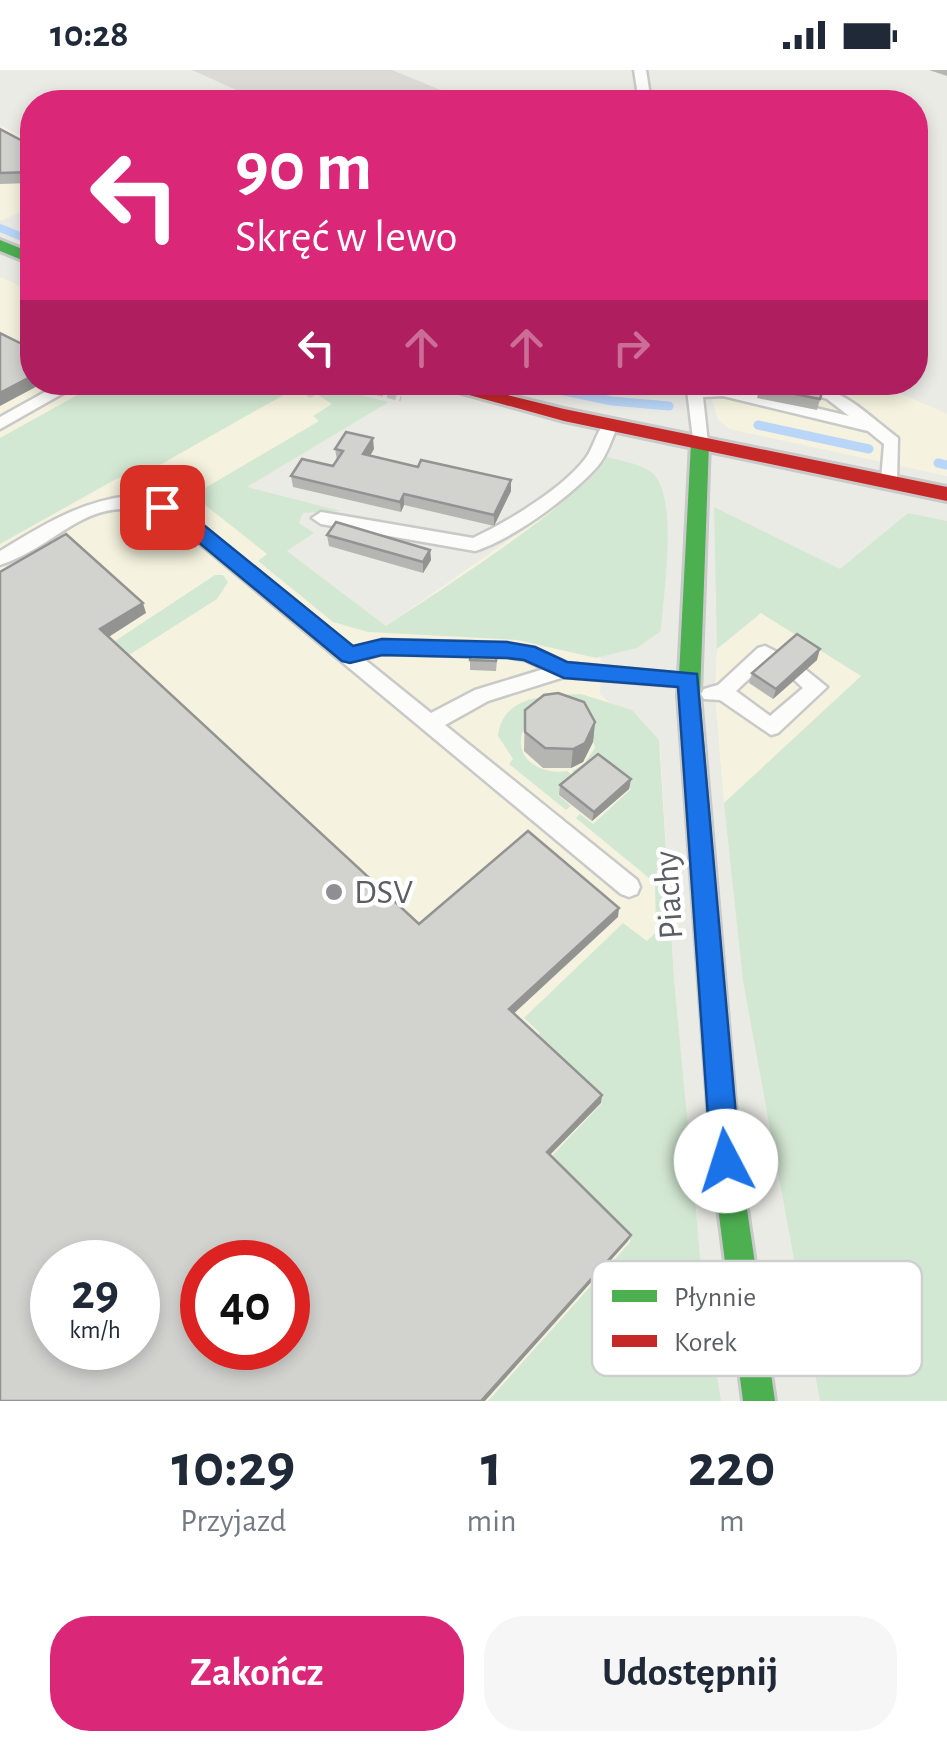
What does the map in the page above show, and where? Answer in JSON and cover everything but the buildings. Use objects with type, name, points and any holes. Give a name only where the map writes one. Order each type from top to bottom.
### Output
[{"type":"street","points":[[484,395],[610,425],[947,494]]},
{"type":"street","name":"Piachy","points":[[700,443],[689,687],[726,1161],[740,1261]]},
{"type":"street","name":"Piachy","points":[[756,1376],[759,1401]]},
{"type":"lane","points":[[0,424],[52,395]]},
{"type":"lane","name":"Piachy","points":[[697,395],[700,443]]},
{"type":"lane","points":[[743,395],[877,428]]},
{"type":"lane","points":[[833,395],[892,442],[889,482]]},
{"type":"lane","points":[[320,518],[462,544],[486,541],[569,484],[589,465],[610,425]]},
{"type":"lane","points":[[0,559],[100,505],[122,500],[146,502],[175,514],[628,887]]},
{"type":"lane","points":[[350,655],[382,647],[528,653],[564,670],[723,692],[772,727],[787,700],[818,687],[799,675]]},
{"type":"lane","points":[[723,692],[749,675],[765,653],[776,660]]},
{"type":"lane","points":[[431,723],[482,695],[564,670]]},
{"type":"shaded area","points":[[192,70],[392,70],[441,90],[236,90]]},
{"type":"shaded area","points":[[0,125],[20,136],[20,212],[0,221]]},
{"type":"shaded area","points":[[0,277],[20,286],[20,395],[77,395],[0,438]]},
{"type":"shaded area","name":"DSV","points":[[250,395],[362,395],[389,402],[246,487],[287,551],[386,626],[563,502],[601,646],[600,694],[660,747],[674,978],[701,1261],[592,1261],[592,1376],[638,1376],[617,1401],[0,1401],[0,533]]},
{"type":"shaded area","points":[[711,395],[904,395],[947,414],[947,476],[729,429],[718,419]]},
{"type":"shaded area","points":[[761,613],[862,676],[724,803],[715,694],[717,649]]},
{"type":"green space","points":[[77,395],[284,395],[158,466],[170,477],[138,474],[118,478],[0,544],[0,438]]},
{"type":"green space","points":[[318,395],[360,395],[389,402],[247,487],[341,511],[303,513],[299,523],[314,533],[287,551],[386,626],[540,521],[593,475],[607,457],[641,466],[660,484],[668,546],[661,631],[637,648],[596,658],[517,640],[368,632],[333,622],[258,561],[267,554],[200,501],[189,504],[182,498],[185,490],[193,495],[319,421],[313,416],[332,404]]},
{"type":"green space","points":[[714,507],[840,569],[908,513],[947,521],[947,1401],[820,1401],[815,1376],[922,1376],[922,1261],[794,1261],[743,981],[724,803],[861,676],[761,613],[717,649]]},
{"type":"green space","points":[[215,575],[223,575],[228,582],[217,599],[126,657],[112,643]]},
{"type":"green space","points":[[581,694],[632,710],[659,740],[674,978],[701,1261],[613,1261],[631,1241],[549,1159],[602,1103],[534,1040],[540,1033],[524,1018],[623,923],[647,941],[656,932],[655,883],[576,818],[580,814],[593,824],[631,789],[597,761],[580,776],[572,771],[584,764],[595,748],[591,730],[526,724],[522,735],[521,745],[529,761],[546,770],[567,771],[577,778],[558,795],[571,806],[566,810],[509,764],[513,759],[498,736],[501,722],[517,705],[541,697]]},
{"type":"green space","points":[[592,1285],[592,1376],[717,1376],[721,1401],[488,1401]]},
{"type":"waterway","points":[[0,228],[20,236]]},
{"type":"waterway","points":[[583,395],[669,406]]},
{"type":"waterway","points":[[758,425],[869,449]]},
{"type":"waterway","points":[[938,463],[947,465]]},
{"type":"traffic: fast","points":[[0,245],[20,254]]},
{"type":"traffic: fast","points":[[700,443],[689,695],[726,1161],[740,1261]]},
{"type":"traffic: fast","points":[[756,1376],[759,1401]]},
{"type":"traffic: jam","points":[[483,395],[947,494]]},
{"type":"place","name":"DSV","points":[[334,892]]},
{"type":"route","points":[[162,507],[198,531],[350,655],[382,647],[507,650],[528,653],[564,670],[689,680],[726,1161]]}]
